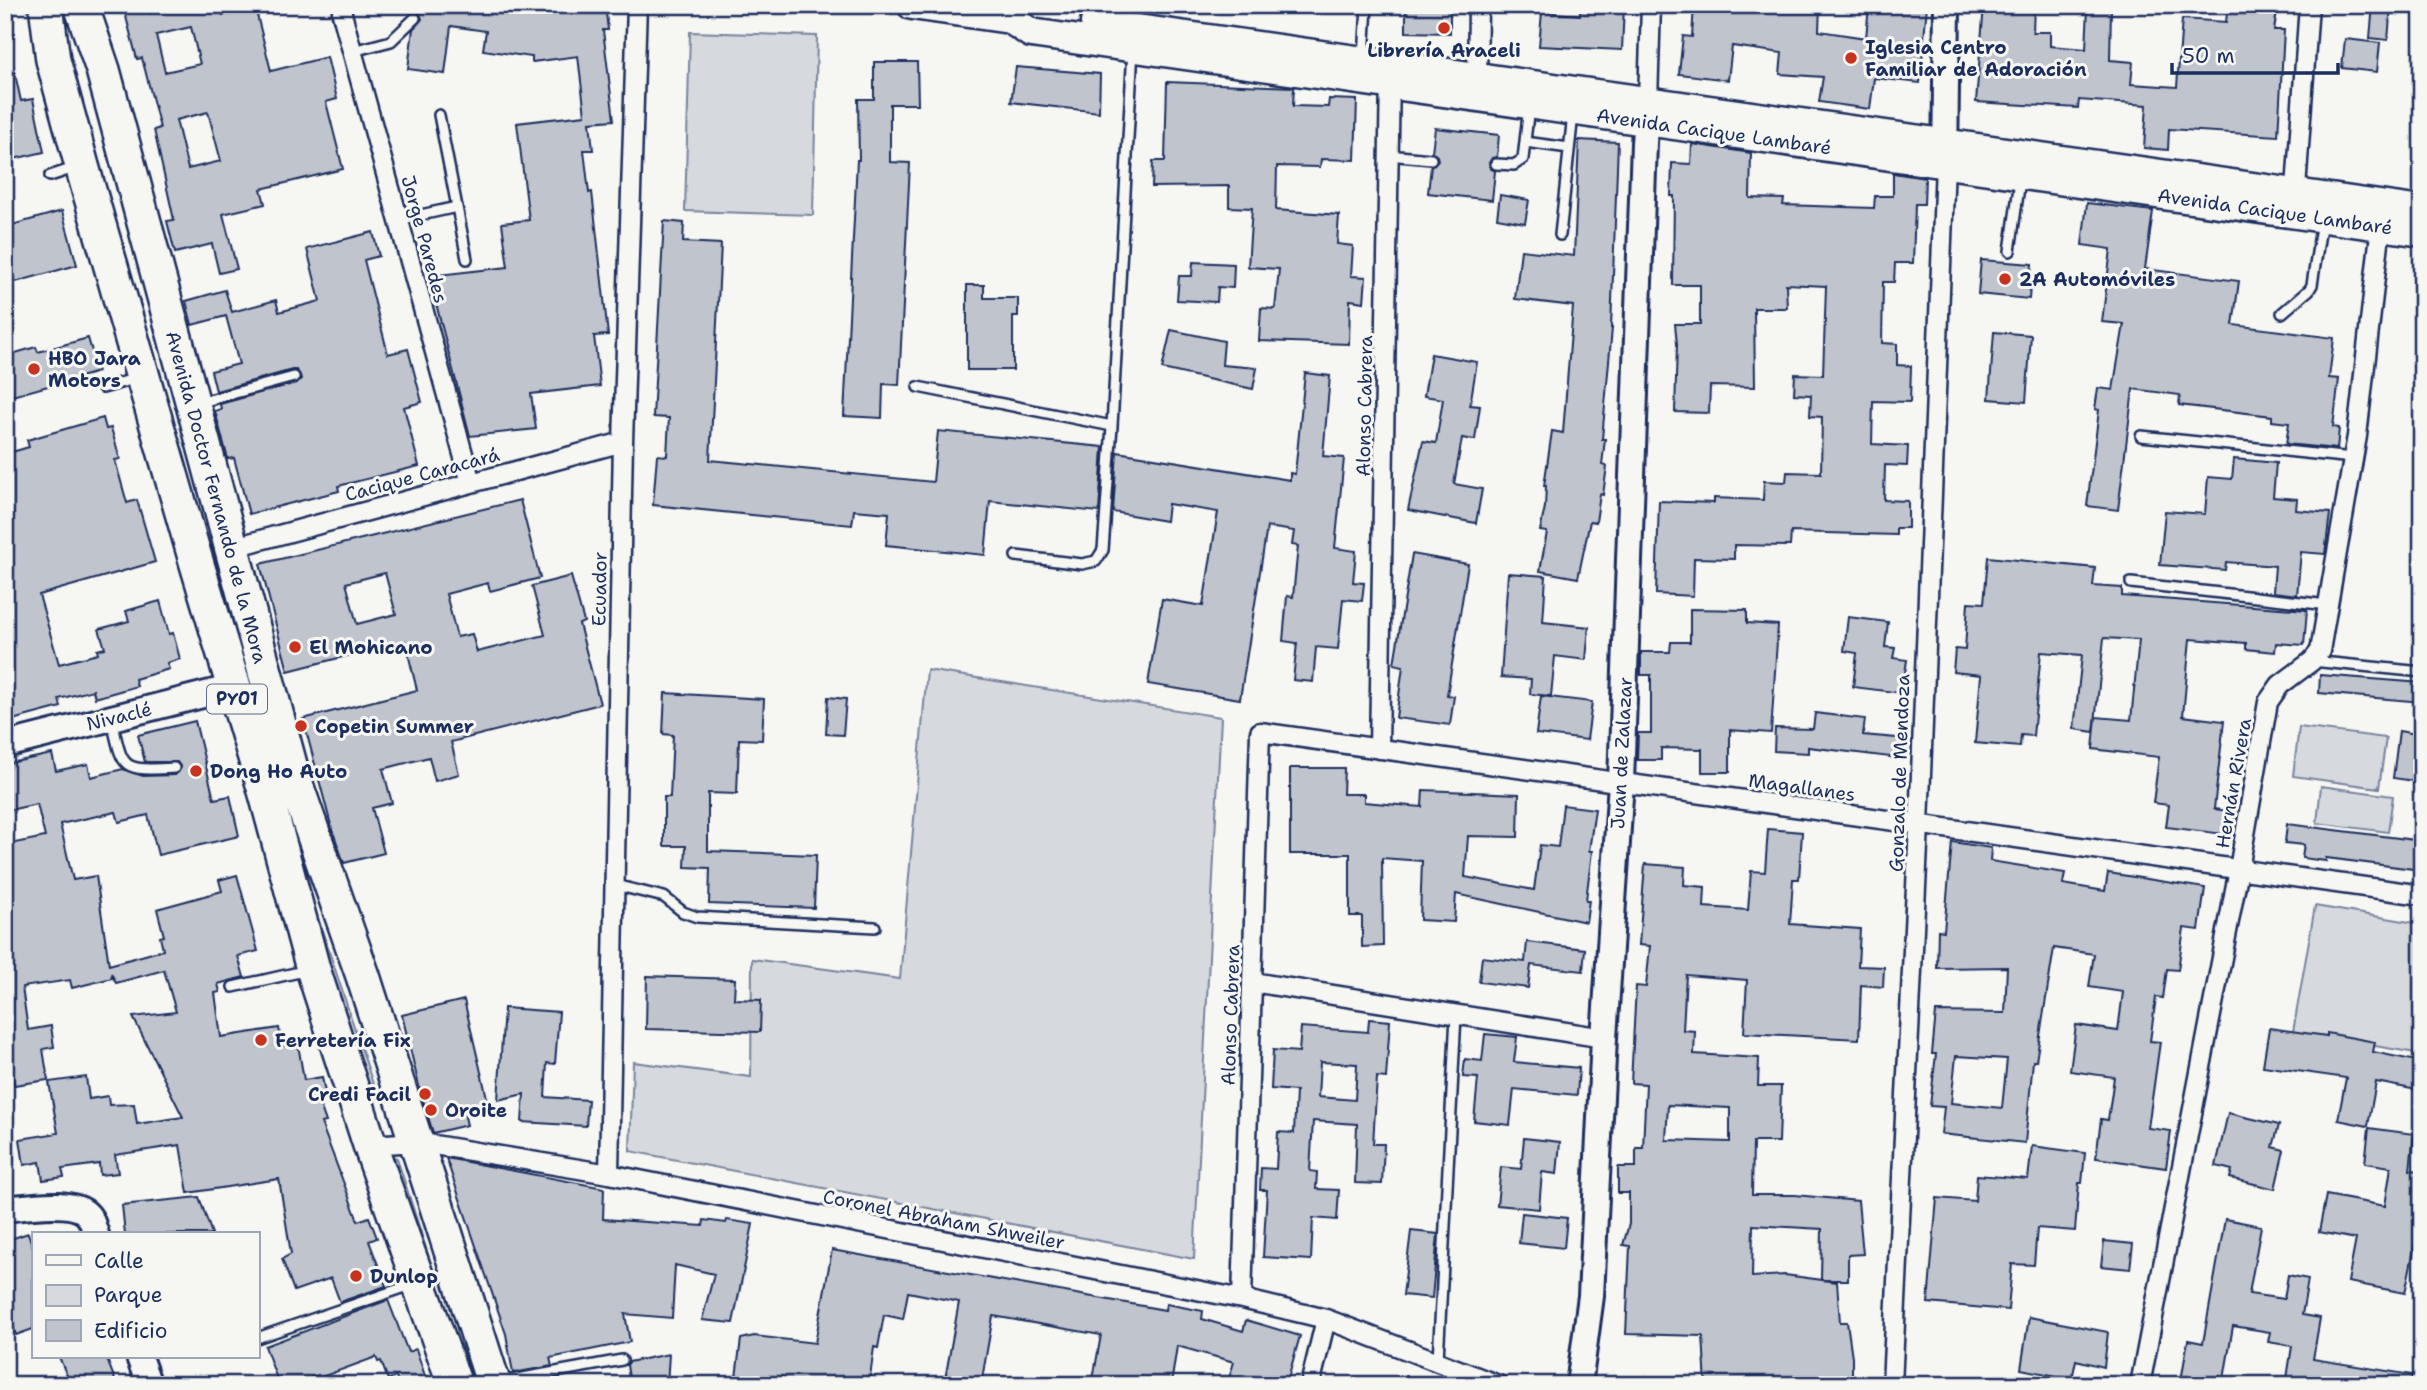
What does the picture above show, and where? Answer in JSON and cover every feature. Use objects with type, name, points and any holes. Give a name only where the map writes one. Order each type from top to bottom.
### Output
[{"type":"highway","name":"Avenida Doctor Fernando de la Mora","points":[[46,5],[53,60],[82,166],[266,794],[313,969],[370,1145],[455,1385]]},
{"type":"highway","name":"Avenida Doctor Fernando de la Mora","points":[[80,5],[103,70],[293,776],[363,976],[494,1384]]},
{"type":"main road","name":"Avenida Cacique Lambaré","points":[[912,5],[1002,14],[1031,13],[1477,87],[2382,216],[2422,232]]},
{"type":"main road","name":"Avenida Cacique Lambaré","points":[[1002,14],[1031,33],[1133,48],[1382,70]]},
{"type":"main road","name":"Avenida Cacique Lambaré","points":[[1477,87],[1530,105],[1573,111],[1646,111]]},
{"type":"main road","name":"Avenida Cacique Lambaré","points":[[1945,154],[2021,175],[2295,204],[2322,218],[2382,216],[2422,211]]},
{"type":"street","name":"Jorge Paredes","points":[[342,5],[352,51],[471,483]]},
{"type":"street","name":"Ecuador","points":[[609,1174],[623,442],[637,5]]},
{"type":"street","points":[[1477,87],[1478,5]]},
{"type":"street","points":[[1646,111],[1651,5]]},
{"type":"street","points":[[1945,154],[1947,5]]},
{"type":"street","points":[[2295,204],[2309,5]]},
{"type":"street","name":"Alonso Cabrera","points":[[1379,749],[1388,155],[1382,70]]},
{"type":"street","name":"Juan de Zalazar","points":[[1579,1385],[1591,1296],[1621,782],[1646,111]]},
{"type":"street","name":"Gonzalo de Mendoza","points":[[1892,1385],[1919,825],[1945,154]]},
{"type":"street","points":[[2312,662],[2320,651],[2353,458],[2382,216]]},
{"type":"street","name":"Cacique Caracará","points":[[231,548],[623,442]]},
{"type":"street","name":"Hernán Rivera","points":[[2140,1385],[2239,869],[2268,702],[2280,685],[2312,662]]},
{"type":"street","name":"Nivaclé","points":[[5,745],[234,687]]},
{"type":"street","name":"Alonso Cabrera","points":[[1242,1299],[1260,732]]},
{"type":"street","name":"Magallanes","points":[[1260,732],[2422,895]]},
{"type":"street","points":[[1252,982],[1604,1038]]},
{"type":"street","name":"Coronel Abraham Shweiler","points":[[370,1145],[416,1142],[609,1174],[1242,1299],[1325,1319],[1498,1385]]},
{"type":"street","points":[[5,1209],[77,1207],[93,1225]]},
{"type":"street","points":[[1310,1385],[1325,1319]]},
{"type":"street","points":[[139,1358],[149,1385]]},
{"type":"lane","points":[[1367,5],[1382,70]]},
{"type":"lane","points":[[352,51],[391,41],[415,18]]},
{"type":"lane","points":[[1016,556],[1082,564],[1096,561],[1103,550],[1133,48]]},
{"type":"lane","points":[[1496,163],[1519,164],[1523,159],[1530,105]]},
{"type":"lane","points":[[1560,234],[1573,111]]},
{"type":"lane","points":[[439,115],[467,260]]},
{"type":"lane","points":[[1525,142],[1569,148]]},
{"type":"lane","points":[[1388,155],[1432,159]]},
{"type":"lane","points":[[50,176],[82,166]]},
{"type":"lane","points":[[2010,251],[2021,175]]},
{"type":"lane","points":[[398,220],[457,207]]},
{"type":"lane","points":[[2282,313],[2305,295],[2312,285],[2322,218]]},
{"type":"lane","points":[[103,388],[142,376]]},
{"type":"lane","points":[[192,404],[294,377]]},
{"type":"lane","points":[[918,387],[1112,426]]},
{"type":"lane","points":[[2141,436],[2353,458]]},
{"type":"lane","points":[[2131,583],[2328,605]]},
{"type":"lane","points":[[2312,662],[2422,672]]},
{"type":"lane","points":[[111,718],[119,754],[125,764],[136,770],[174,768]]},
{"type":"lane","points":[[615,885],[664,897],[683,912],[696,917],[875,928]]},
{"type":"lane","points":[[233,987],[313,969]]},
{"type":"lane","points":[[1438,1360],[1456,1015]]},
{"type":"lane","points":[[259,1337],[418,1282]]},
{"type":"lane","points":[[494,1384],[622,1360]]},
{"type":"green space","points":[[690,32],[817,36],[813,215],[685,211]]},
{"type":"green space","points":[[66,49],[242,679],[377,1096],[374,1100],[371,1099],[278,811]]},
{"type":"green space","points":[[927,670],[1221,717],[1194,1259],[630,1151],[633,1062],[751,1077],[752,959],[900,979]]},
{"type":"green space","points":[[2299,727],[2386,738],[2379,788],[2293,776]]},
{"type":"green space","points":[[2321,786],[2393,796],[2388,832],[2317,823]]},
{"type":"green space","points":[[2315,906],[2422,924],[2422,1054],[2293,1032]]},
{"type":"green space","points":[[394,1157],[397,1158],[470,1385],[464,1385]]},
{"type":"building","points":[[137,5],[220,5],[223,15],[255,7],[271,71],[327,57],[337,99],[326,102],[343,169],[261,189],[265,204],[223,214],[237,269],[219,273],[212,244],[175,253],[167,221],[174,220],[154,130],[160,128],[142,58],[137,59],[124,9]],"holes":[[[191,27],[200,64],[165,72],[156,35]],[[208,112],[221,161],[188,169],[176,120]]]},
{"type":"building","points":[[416,5],[484,5],[536,13],[537,5],[605,5],[608,30],[603,30],[614,120],[590,122],[593,150],[584,150],[589,193],[592,192],[608,335],[594,336],[600,386],[531,394],[536,429],[470,436],[429,276],[508,267],[502,223],[529,220],[517,123],[585,115],[578,56],[532,62],[532,57],[483,50],[486,31],[451,26],[445,74],[408,69],[413,29],[422,19],[416,11]]},
{"type":"building","points":[[1406,5],[1450,5],[1450,33],[1406,32]]},
{"type":"building","points":[[1580,5],[1624,5],[1622,50],[1539,46],[1542,12],[1580,15]]},
{"type":"building","points":[[1694,5],[1820,5],[1819,31],[1866,38],[1869,5],[1927,5],[1920,83],[1874,78],[1870,109],[1819,102],[1823,77],[1780,74],[1782,53],[1732,46],[1728,80],[1679,74],[1683,36],[1692,37]]},
{"type":"building","points":[[1984,5],[2034,5],[2033,32],[2050,32],[2050,46],[2086,49],[2088,8],[2111,9],[2110,60],[2133,62],[2131,84],[2177,87],[2182,19],[2226,22],[2228,5],[2278,5],[2274,30],[2284,30],[2278,136],[2169,129],[2168,150],[2144,148],[2147,105],[2079,100],[2078,108],[1976,102]]},
{"type":"building","points":[[2373,5],[2391,5],[2388,40],[2370,38]]},
{"type":"building","points":[[2345,39],[2380,43],[2377,72],[2342,68]]},
{"type":"building","points":[[874,62],[917,62],[918,104],[890,104],[890,162],[910,163],[899,385],[883,384],[882,418],[844,416],[859,160],[858,99],[874,99]]},
{"type":"building","points":[[13,65],[21,101],[33,99],[44,152],[5,161],[5,66]]},
{"type":"building","points":[[1016,67],[1100,74],[1099,112],[1011,102]]},
{"type":"building","points":[[1167,82],[1294,87],[1293,106],[1328,107],[1329,99],[1357,100],[1355,160],[1321,159],[1320,167],[1277,166],[1276,210],[1339,215],[1337,244],[1353,246],[1351,276],[1366,277],[1364,302],[1350,300],[1349,344],[1259,341],[1261,308],[1275,309],[1279,269],[1248,267],[1252,208],[1229,207],[1229,186],[1152,187],[1153,161],[1165,161]]},
{"type":"building","points":[[1435,128],[1499,135],[1497,157],[1492,158],[1489,163],[1490,168],[1495,171],[1492,200],[1428,193],[1431,166],[1438,160],[1432,152]]},
{"type":"building","points":[[1579,140],[1618,142],[1612,328],[1602,439],[1605,439],[1602,465],[1607,466],[1603,495],[1600,494],[1596,522],[1590,521],[1578,578],[1540,571],[1547,532],[1540,531],[1545,507],[1544,486],[1552,431],[1563,433],[1573,306],[1515,299],[1521,250],[1574,256]]},
{"type":"building","points":[[1692,144],[1751,153],[1750,198],[1784,199],[1783,205],[1874,208],[1875,196],[1893,196],[1893,173],[1925,178],[1924,204],[1915,204],[1913,263],[1895,263],[1894,282],[1883,282],[1882,343],[1897,344],[1897,365],[1911,366],[1910,402],[1873,401],[1872,444],[1908,446],[1907,466],[1885,465],[1884,500],[1908,501],[1908,528],[1896,528],[1896,535],[1791,532],[1790,546],[1734,545],[1734,559],[1694,558],[1693,596],[1656,594],[1659,501],[1714,503],[1714,498],[1763,500],[1764,481],[1786,482],[1787,472],[1821,473],[1822,417],[1810,416],[1811,395],[1794,394],[1795,374],[1823,375],[1826,286],[1786,284],[1787,308],[1754,308],[1755,387],[1710,386],[1709,413],[1675,412],[1675,324],[1700,324],[1700,285],[1673,285],[1672,163],[1691,164]]},
{"type":"building","points":[[1500,195],[1529,200],[1525,223],[1497,218]]},
{"type":"building","points":[[2087,203],[2153,211],[2145,269],[2239,281],[2233,325],[2334,338],[2329,378],[2339,379],[2333,427],[2339,428],[2337,449],[2286,444],[2289,423],[2272,421],[2272,416],[2179,405],[2180,395],[2133,389],[2118,510],[2087,506],[2099,410],[2095,409],[2098,388],[2113,390],[2124,324],[2102,322],[2111,249],[2082,245]]},
{"type":"building","points":[[62,211],[77,265],[5,285],[5,227]]},
{"type":"building","points":[[664,221],[684,223],[683,242],[721,244],[710,460],[933,482],[938,431],[1103,447],[1099,512],[990,501],[985,555],[886,545],[889,513],[854,510],[852,525],[653,505],[657,455],[667,456],[669,418],[653,417]]},
{"type":"building","points":[[373,232],[379,256],[364,260],[388,354],[408,349],[422,402],[404,407],[419,466],[338,486],[339,491],[249,514],[234,458],[228,459],[215,411],[221,409],[220,404],[296,383],[301,379],[300,375],[296,370],[292,370],[216,391],[211,371],[239,364],[226,316],[192,325],[186,301],[225,290],[232,312],[276,300],[279,312],[320,301],[307,249]]},
{"type":"building","name":"2A Automóviles","points":[[1981,260],[2032,264],[2029,299],[1978,294]]},
{"type":"building","points":[[1193,262],[1234,264],[1233,288],[1218,287],[1217,302],[1177,300],[1179,276],[1192,276]]},
{"type":"building","points":[[967,285],[984,285],[984,298],[1018,298],[1018,316],[1013,316],[1013,370],[967,370]]},
{"type":"building","points":[[1171,330],[1224,341],[1222,365],[1257,368],[1253,389],[1162,369]]},
{"type":"building","points":[[1994,332],[2031,335],[2026,402],[1989,399]]},
{"type":"building","points":[[88,338],[98,372],[5,398],[5,356],[36,347],[38,352]]},
{"type":"building","points":[[1431,354],[1477,362],[1470,405],[1480,406],[1475,440],[1462,438],[1454,484],[1482,489],[1476,523],[1408,510],[1423,441],[1436,443],[1443,399],[1424,396]]},
{"type":"building","points":[[1305,373],[1330,376],[1323,456],[1344,458],[1335,548],[1356,551],[1353,582],[1364,583],[1362,601],[1343,599],[1338,649],[1316,647],[1313,682],[1293,680],[1297,643],[1283,641],[1287,596],[1293,597],[1298,546],[1292,545],[1294,531],[1267,527],[1240,699],[1148,684],[1162,599],[1203,606],[1218,512],[1168,504],[1166,521],[1113,512],[1117,452],[1290,480],[1290,473],[1295,474]]},
{"type":"building","points":[[103,418],[106,429],[111,428],[120,459],[115,460],[127,503],[137,500],[155,562],[39,595],[59,664],[98,654],[97,650],[105,648],[99,629],[129,621],[126,611],[160,601],[169,634],[173,633],[180,659],[167,663],[169,669],[135,679],[137,686],[95,698],[93,690],[59,699],[61,707],[5,722],[5,454],[29,447],[27,440]]},
{"type":"building","points":[[2234,459],[2276,463],[2273,497],[2297,499],[2296,510],[2330,513],[2325,554],[2301,552],[2297,595],[2273,592],[2275,566],[2226,562],[2225,570],[2160,565],[2165,511],[2205,514],[2208,477],[2232,479]]},
{"type":"building","points":[[520,500],[540,578],[490,591],[488,583],[446,594],[457,637],[472,634],[477,652],[545,635],[532,586],[571,576],[584,622],[579,624],[600,704],[451,742],[459,774],[435,781],[429,757],[383,769],[392,803],[372,808],[384,853],[344,863],[332,829],[303,719],[417,690],[405,641],[288,671],[260,564]],"holes":[[[385,573],[396,614],[357,624],[346,583]]]},
{"type":"building","points":[[1412,554],[1468,564],[1447,695],[1454,696],[1450,725],[1396,718],[1403,666],[1394,664]]},
{"type":"building","points":[[1988,557],[2095,568],[2093,586],[2122,588],[2122,596],[2307,610],[2304,645],[2276,643],[2275,652],[2246,649],[2246,643],[2190,639],[2183,716],[2224,721],[2214,809],[2235,812],[2232,835],[2166,827],[2169,805],[2153,803],[2159,757],[2093,749],[2096,717],[2131,720],[2139,640],[2104,638],[2094,732],[2074,729],[2082,655],[2041,652],[2033,736],[2021,735],[2020,747],[1975,743],[1981,675],[1953,672],[1955,649],[1965,650],[1968,602],[1984,603]]},
{"type":"building","points":[[1508,573],[1546,576],[1543,622],[1589,627],[1586,660],[1555,656],[1551,696],[1530,694],[1531,679],[1501,677]]},
{"type":"building","points":[[1690,609],[1747,610],[1747,623],[1778,625],[1771,733],[1730,730],[1730,772],[1702,772],[1702,749],[1661,748],[1661,760],[1637,760],[1638,733],[1651,733],[1651,675],[1641,675],[1641,652],[1670,652],[1671,642],[1690,642]]},
{"type":"building","points":[[1848,617],[1888,622],[1885,647],[1895,648],[1893,658],[1907,660],[1902,693],[1853,687],[1857,653],[1844,651]]},
{"type":"building","points":[[2320,675],[2422,683],[2422,702],[2319,693]]},
{"type":"building","points":[[665,693],[764,699],[762,740],[739,739],[737,794],[708,793],[708,851],[816,855],[814,908],[709,904],[710,868],[685,867],[686,846],[664,846],[664,797],[670,797],[673,735],[663,734]]},
{"type":"building","points":[[1541,696],[1592,702],[1587,740],[1536,734]]},
{"type":"building","points":[[828,697],[846,699],[843,735],[826,734]]},
{"type":"building","points":[[1815,713],[1865,719],[1863,735],[1908,739],[1906,759],[1808,747],[1808,753],[1774,751],[1775,728],[1813,729]]},
{"type":"building","points":[[195,721],[214,799],[230,796],[239,836],[158,855],[148,815],[119,822],[116,812],[60,824],[73,880],[96,876],[109,965],[163,950],[160,937],[164,936],[157,909],[222,891],[219,880],[237,875],[258,951],[238,956],[244,977],[218,984],[220,992],[215,993],[221,1037],[279,1028],[282,1046],[298,1044],[304,1080],[322,1077],[326,1098],[318,1099],[326,1122],[321,1123],[358,1221],[369,1217],[377,1238],[369,1241],[386,1286],[340,1302],[331,1278],[294,1291],[282,1259],[291,1254],[279,1179],[188,1193],[180,1145],[115,1155],[118,1173],[100,1175],[99,1164],[62,1169],[64,1177],[43,1180],[40,1162],[24,1165],[20,1139],[58,1133],[49,1082],[86,1077],[89,1099],[108,1096],[109,1105],[134,1104],[137,1124],[183,1117],[133,1017],[176,1012],[164,970],[116,983],[111,973],[112,978],[72,988],[70,980],[22,987],[28,1030],[51,1026],[54,1047],[43,1049],[48,1080],[14,1085],[12,1075],[5,1076],[5,845],[45,837],[37,804],[5,811],[5,764],[52,754],[56,771],[88,764],[91,777],[123,769],[143,776],[175,775],[181,768],[177,762],[145,762],[138,735]]},
{"type":"building","points":[[2399,731],[2422,735],[2422,782],[2393,778]]},
{"type":"building","points":[[1290,768],[1344,768],[1343,794],[1364,794],[1364,802],[1422,807],[1423,790],[1519,794],[1518,837],[1468,836],[1465,877],[1534,890],[1540,845],[1558,847],[1563,805],[1595,809],[1589,851],[1592,851],[1586,922],[1456,894],[1454,922],[1420,920],[1422,861],[1382,858],[1383,946],[1362,947],[1362,916],[1350,916],[1350,854],[1290,854]]},
{"type":"building","points":[[2287,824],[2422,841],[2422,870],[2326,858],[2326,861],[2302,858],[2304,845],[2285,843]]},
{"type":"building","points":[[1768,829],[1802,832],[1799,879],[1793,879],[1790,924],[1860,929],[1858,966],[1884,967],[1883,987],[1861,985],[1859,1039],[1744,1033],[1747,980],[1686,975],[1683,1030],[1695,1031],[1694,1054],[1759,1058],[1758,1086],[1781,1086],[1779,1142],[1753,1142],[1752,1195],[1795,1195],[1858,1201],[1863,1254],[1848,1255],[1848,1280],[1822,1280],[1837,1282],[1840,1322],[1847,1322],[1852,1357],[1852,1385],[1706,1385],[1703,1336],[1626,1334],[1630,1246],[1623,1245],[1629,1224],[1629,1193],[1618,1193],[1618,1167],[1636,1167],[1636,1148],[1643,1148],[1646,1084],[1631,1083],[1636,986],[1646,987],[1650,946],[1639,945],[1645,864],[1685,867],[1684,885],[1705,887],[1704,907],[1748,910],[1751,871],[1765,872]],"holes":[[[1668,1105],[1730,1108],[1730,1142],[1666,1140]],[[1753,1225],[1822,1229],[1821,1280],[1785,1275],[1752,1277]]]},
{"type":"building","points":[[1952,842],[1991,848],[1990,861],[2065,873],[2063,884],[2105,891],[2108,873],[2205,888],[2199,930],[2184,928],[2178,970],[2167,969],[2163,998],[2156,997],[2150,1041],[2160,1042],[2148,1128],[2171,1131],[2166,1168],[2096,1158],[2101,1119],[2108,1120],[2114,1077],[2070,1071],[2076,1025],[2118,1031],[2123,992],[2089,987],[2094,954],[2054,948],[2036,1061],[2033,1061],[2025,1143],[1941,1134],[1944,1107],[1930,1106],[1936,1054],[1932,1054],[1936,1012],[2005,1013],[2007,967],[1937,968],[1938,930],[1944,931]],"holes":[[[1956,1056],[2007,1059],[2002,1108],[1951,1103]]]},
{"type":"building","points":[[1527,942],[1585,949],[1583,971],[1531,965],[1528,988],[1479,982],[1482,957],[1525,962]]},
{"type":"building","points":[[647,976],[735,979],[734,999],[761,1000],[760,1032],[646,1029]]},
{"type":"building","points":[[464,1000],[488,1102],[463,1108],[467,1125],[433,1133],[402,1015]]},
{"type":"building","points":[[504,1008],[559,1012],[555,1064],[547,1063],[545,1097],[588,1100],[586,1126],[522,1122],[524,1094],[498,1100]]},
{"type":"building","points":[[1369,1019],[1390,1021],[1386,1078],[1377,1077],[1373,1144],[1384,1144],[1382,1184],[1355,1183],[1357,1124],[1313,1121],[1310,1171],[1317,1172],[1316,1189],[1339,1190],[1337,1220],[1313,1218],[1311,1260],[1263,1257],[1267,1190],[1260,1190],[1261,1168],[1276,1169],[1278,1132],[1294,1133],[1296,1091],[1271,1089],[1273,1050],[1299,1052],[1301,1027],[1368,1032]],"holes":[[[1320,1062],[1357,1064],[1355,1100],[1318,1097]]]},
{"type":"building","points":[[2269,1028],[2327,1036],[2327,1033],[2375,1042],[2373,1052],[2422,1062],[2422,1091],[2376,1082],[2368,1126],[2338,1120],[2346,1078],[2263,1066]]},
{"type":"building","points":[[1485,1034],[1517,1037],[1514,1062],[1579,1068],[1577,1095],[1514,1089],[1510,1125],[1474,1121],[1478,1078],[1463,1077],[1465,1059],[1482,1061]]},
{"type":"building","points":[[2228,1113],[2279,1125],[2273,1147],[2284,1150],[2275,1189],[2230,1178],[2232,1170],[2216,1166]]},
{"type":"building","points":[[2369,1128],[2414,1134],[2410,1170],[2422,1171],[2422,1211],[2405,1293],[2348,1282],[2356,1239],[2319,1232],[2326,1195],[2385,1206],[2391,1167],[2365,1163]]},
{"type":"building","points":[[1524,1138],[1560,1142],[1557,1174],[1542,1172],[1539,1209],[1497,1205],[1501,1167],[1521,1169]]},
{"type":"building","points":[[2032,1146],[2085,1153],[2082,1183],[2079,1183],[2075,1231],[2037,1228],[2034,1265],[2012,1264],[2008,1310],[1928,1303],[1937,1198],[1975,1201],[1977,1175],[2028,1179]]},
{"type":"building","points":[[446,1158],[604,1188],[603,1219],[703,1226],[704,1220],[753,1224],[733,1323],[702,1320],[714,1274],[675,1265],[672,1318],[625,1314],[630,1342],[550,1358],[552,1366],[513,1373],[506,1334]]},
{"type":"building","points":[[199,1197],[211,1232],[125,1232],[122,1205]]},
{"type":"building","points":[[1522,1213],[1567,1218],[1564,1248],[1519,1243]]},
{"type":"building","points":[[2225,1219],[2261,1226],[2249,1294],[2284,1299],[2288,1275],[2308,1279],[2302,1315],[2320,1318],[2313,1359],[2412,1375],[2411,1385],[2286,1385],[2292,1346],[2268,1342],[2270,1332],[2233,1326],[2223,1385],[2181,1381],[2188,1340],[2203,1343]]},
{"type":"building","points":[[1411,1231],[1438,1234],[1432,1298],[1403,1295]]},
{"type":"building","points":[[28,1233],[32,1245],[32,1329],[16,1335],[5,1302],[5,1241]]},
{"type":"building","points":[[2104,1241],[2133,1244],[2130,1269],[2101,1266]]},
{"type":"building","points":[[832,1250],[1165,1310],[1166,1304],[1203,1311],[1202,1319],[1243,1331],[1246,1320],[1300,1336],[1286,1385],[1227,1385],[1234,1362],[1177,1346],[1171,1385],[1127,1377],[1126,1385],[1092,1385],[1101,1335],[993,1316],[981,1385],[944,1385],[959,1302],[908,1292],[903,1319],[884,1315],[878,1348],[874,1347],[869,1385],[735,1385],[741,1339],[754,1336],[815,1343]]},
{"type":"building","points":[[388,1300],[408,1352],[416,1349],[428,1385],[399,1385],[396,1377],[388,1380],[381,1361],[378,1362],[376,1357],[319,1378],[318,1375],[291,1385],[279,1385],[265,1346]]},
{"type":"building","points":[[2029,1317],[2108,1332],[2104,1367],[2076,1360],[2072,1379],[2021,1369]]},
{"type":"building","points":[[669,1354],[667,1385],[630,1385],[627,1365],[629,1362]]},
{"type":"building","points":[[59,1358],[106,1358],[117,1385],[71,1385]]},
{"type":"place","name":"Librería Araceli","points":[[1444,28]]},
{"type":"place","name":"Iglesia Centro Familiar de Adoración","points":[[1851,58]]},
{"type":"place","name":"2A Automóviles","points":[[2005,279]]},
{"type":"place","name":"HBO Jara Motors","points":[[34,369]]},
{"type":"place","name":"El Mohicano","points":[[295,647]]},
{"type":"place","name":"Copetin Summer","points":[[301,726]]},
{"type":"place","name":"Dong Ho Auto","points":[[196,771]]},
{"type":"place","name":"Ferretería Fix","points":[[261,1040]]},
{"type":"place","name":"Credi Facil","points":[[425,1094]]},
{"type":"place","name":"Oroite","points":[[431,1110]]},
{"type":"place","name":"Dunlop","points":[[356,1276]]}]
